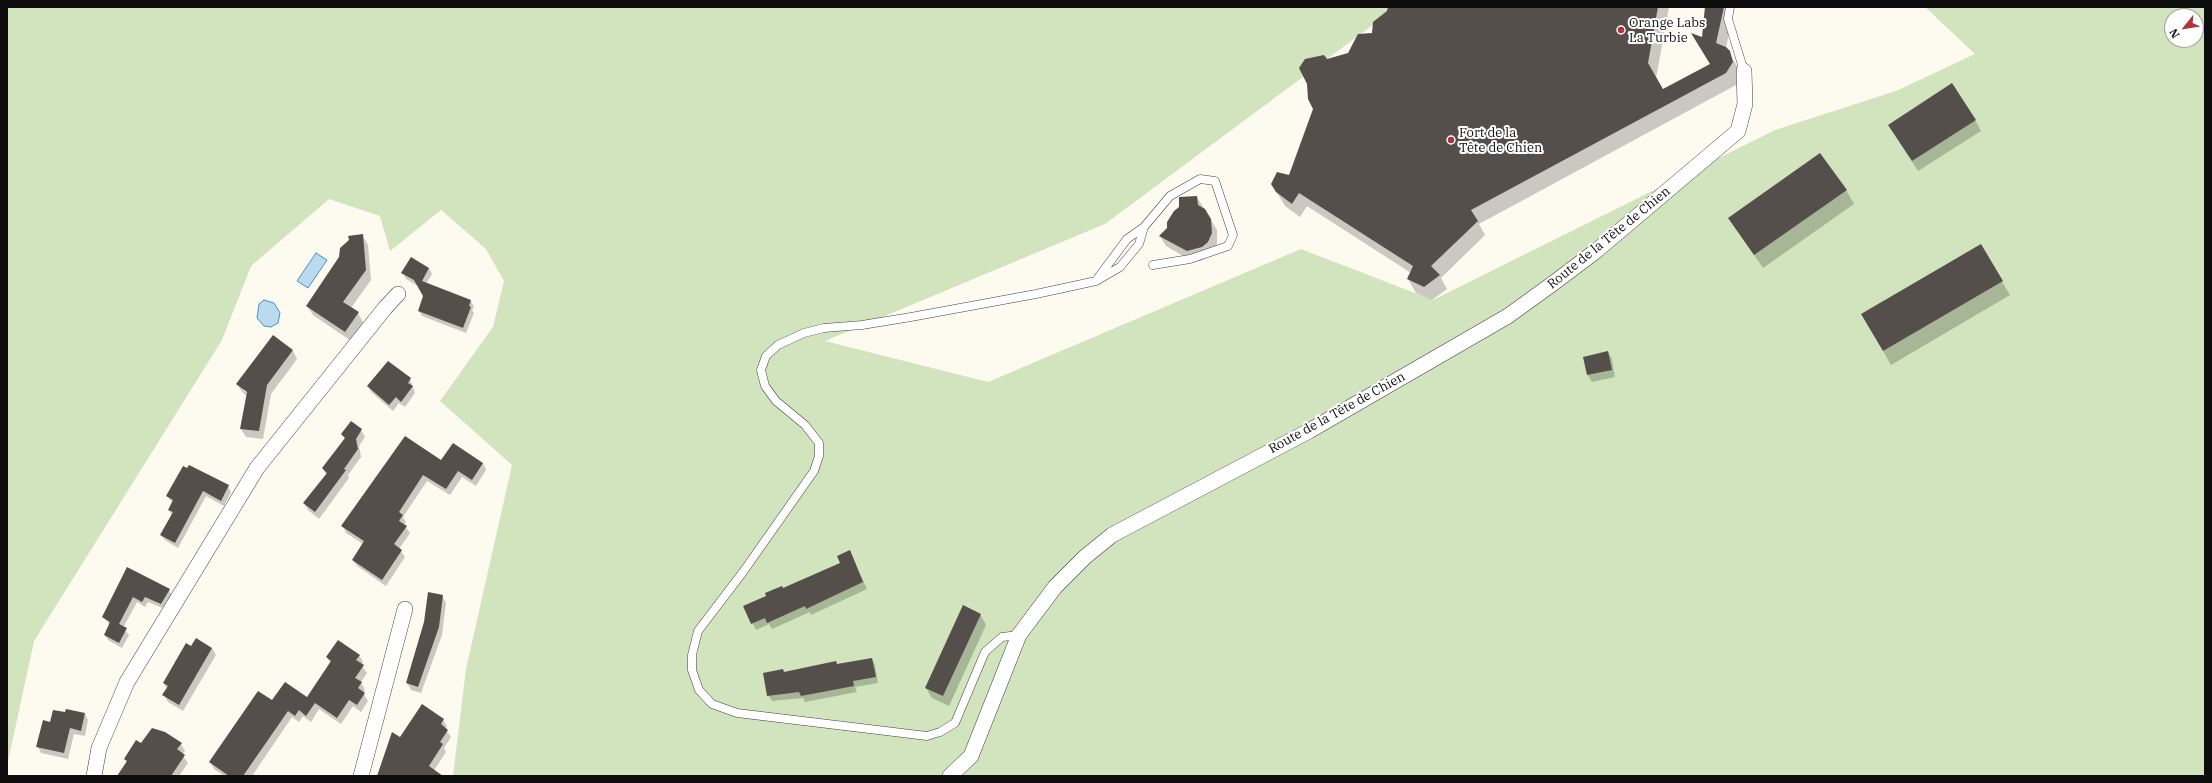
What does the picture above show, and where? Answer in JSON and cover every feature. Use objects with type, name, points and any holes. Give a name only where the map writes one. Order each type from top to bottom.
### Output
[{"type":"street","name":"Route de la Tête de Chien","points":[[950,776],[971,756],[1019,635],[1055,587],[1085,557],[1112,535],[1309,431],[1508,316],[1596,251],[1738,131],[1745,104],[1744,71]]},
{"type":"street","points":[[94,776],[99,748],[127,682],[257,468],[385,308],[398,294]]},
{"type":"street","points":[[361,776],[406,609]]},
{"type":"lane","points":[[1730,7],[1728,19],[1744,71]]},
{"type":"lane","points":[[1096,281],[1127,239],[1144,227],[1170,196],[1200,179],[1215,181],[1233,235],[1228,246],[1190,259],[1153,265]]},
{"type":"lane","points":[[1019,635],[1002,637],[984,652],[955,723],[940,732],[927,736],[737,713],[712,704],[699,690],[692,670],[692,655],[698,631],[743,572],[814,471],[819,456],[819,443],[805,425],[776,402],[765,386],[761,370],[766,356],[778,345],[804,333],[824,328],[862,325],[911,317],[1036,294],[1096,281],[1120,267],[1139,244],[1144,227]]},
{"type":"green space","points":[[7,7],[1397,7],[1105,224],[825,341],[988,382],[1301,249],[1433,300],[1775,130],[1896,91],[1975,54],[1925,7],[2205,7],[2205,776],[453,776],[466,669],[512,465],[440,401],[493,327],[504,281],[486,249],[441,210],[390,251],[380,216],[329,199],[251,266],[222,340],[34,641],[7,766]]},
{"type":"water","points":[[316,253],[327,260],[308,288],[297,281]]},
{"type":"water","points":[[264,300],[274,303],[280,313],[278,323],[271,327],[264,326],[257,318],[259,304]]},
{"type":"building","name":"Fort de la Tête de Chien","points":[[1388,7],[1658,7],[1648,63],[1663,89],[1710,64],[1691,33],[1702,37],[1705,7],[1724,7],[1716,43],[1726,47],[1730,51],[1733,62],[1726,73],[1471,210],[1478,221],[1431,266],[1440,275],[1424,287],[1407,279],[1413,266],[1299,193],[1292,204],[1276,192],[1271,184],[1277,172],[1289,175],[1313,109],[1308,99],[1307,84],[1299,68],[1305,59],[1324,55],[1327,59],[1348,53],[1358,34],[1372,33],[1373,22],[1387,11]]},
{"type":"building","points":[[1952,83],[1976,120],[1912,161],[1888,125]]},
{"type":"building","points":[[1820,153],[1847,190],[1754,255],[1728,218]]},
{"type":"building","points":[[1197,196],[1198,205],[1205,209],[1211,219],[1212,233],[1208,242],[1202,247],[1187,251],[1159,236],[1167,228],[1167,222],[1174,211],[1179,207],[1179,197]]},
{"type":"building","points":[[363,234],[366,270],[343,302],[359,312],[345,332],[306,306],[339,257],[340,248],[349,240],[348,236]]},
{"type":"building","points":[[1981,244],[2003,281],[1883,351],[1861,314]]},
{"type":"building","points":[[411,257],[429,268],[422,281],[471,300],[469,306],[471,307],[463,328],[418,311],[423,296],[414,280],[401,273]]},
{"type":"building","points":[[273,335],[293,350],[267,385],[259,431],[240,429],[247,392],[236,384]]},
{"type":"building","points":[[1608,351],[1612,370],[1587,375],[1583,357]]},
{"type":"building","points":[[388,361],[411,378],[408,383],[413,386],[401,402],[396,397],[389,405],[367,386]]},
{"type":"building","points":[[351,421],[362,429],[356,439],[358,449],[344,469],[346,470],[315,512],[303,503],[327,473],[322,468],[345,438],[341,434]]},
{"type":"building","points":[[405,436],[441,460],[453,443],[483,463],[472,480],[458,471],[446,489],[423,475],[399,512],[403,515],[399,521],[407,526],[394,544],[402,550],[382,580],[352,560],[364,541],[341,526]]},
{"type":"building","points":[[189,465],[229,485],[221,501],[203,491],[175,543],[160,535],[173,512],[168,510],[173,500],[166,496],[183,466],[187,468]]},
{"type":"building","points":[[850,550],[863,582],[806,609],[805,606],[767,623],[765,618],[751,624],[743,606],[766,596],[765,593],[782,586],[783,588],[840,563],[837,556]]},
{"type":"building","points":[[127,567],[170,589],[161,604],[145,597],[142,602],[133,597],[119,624],[127,628],[119,643],[104,635],[110,622],[102,617]]},
{"type":"building","points":[[428,592],[443,595],[439,627],[418,687],[406,683],[424,622]]},
{"type":"building","points":[[963,605],[981,614],[943,696],[925,688]]},
{"type":"building","points":[[196,638],[212,648],[179,705],[162,695],[168,686],[163,683],[186,643],[191,646]]},
{"type":"building","points":[[338,640],[360,655],[356,660],[364,665],[355,678],[362,682],[358,688],[365,693],[357,705],[349,700],[337,718],[315,703],[306,716],[299,710],[295,716],[288,711],[243,776],[229,776],[209,762],[258,691],[272,700],[285,682],[307,697],[331,661],[326,657]]},
{"type":"building","points":[[872,658],[876,677],[853,681],[854,686],[801,696],[799,692],[767,696],[763,673],[783,669],[784,672],[836,661],[837,664]]},
{"type":"building","points":[[422,704],[444,719],[441,724],[448,730],[440,742],[443,744],[429,766],[443,776],[377,776],[392,732],[400,737]]},
{"type":"building","points":[[66,709],[85,713],[81,731],[70,728],[64,753],[36,747],[43,720],[50,722],[53,710],[65,712]]},
{"type":"building","points":[[152,728],[165,732],[182,743],[177,749],[185,755],[171,776],[117,776],[127,761],[124,759],[136,740],[141,743]]},
{"type":"place","name":"Orange Labs La Turbie","points":[[1621,30]]},
{"type":"place","name":"Fort de la Tête de Chien","points":[[1451,140]]}]
